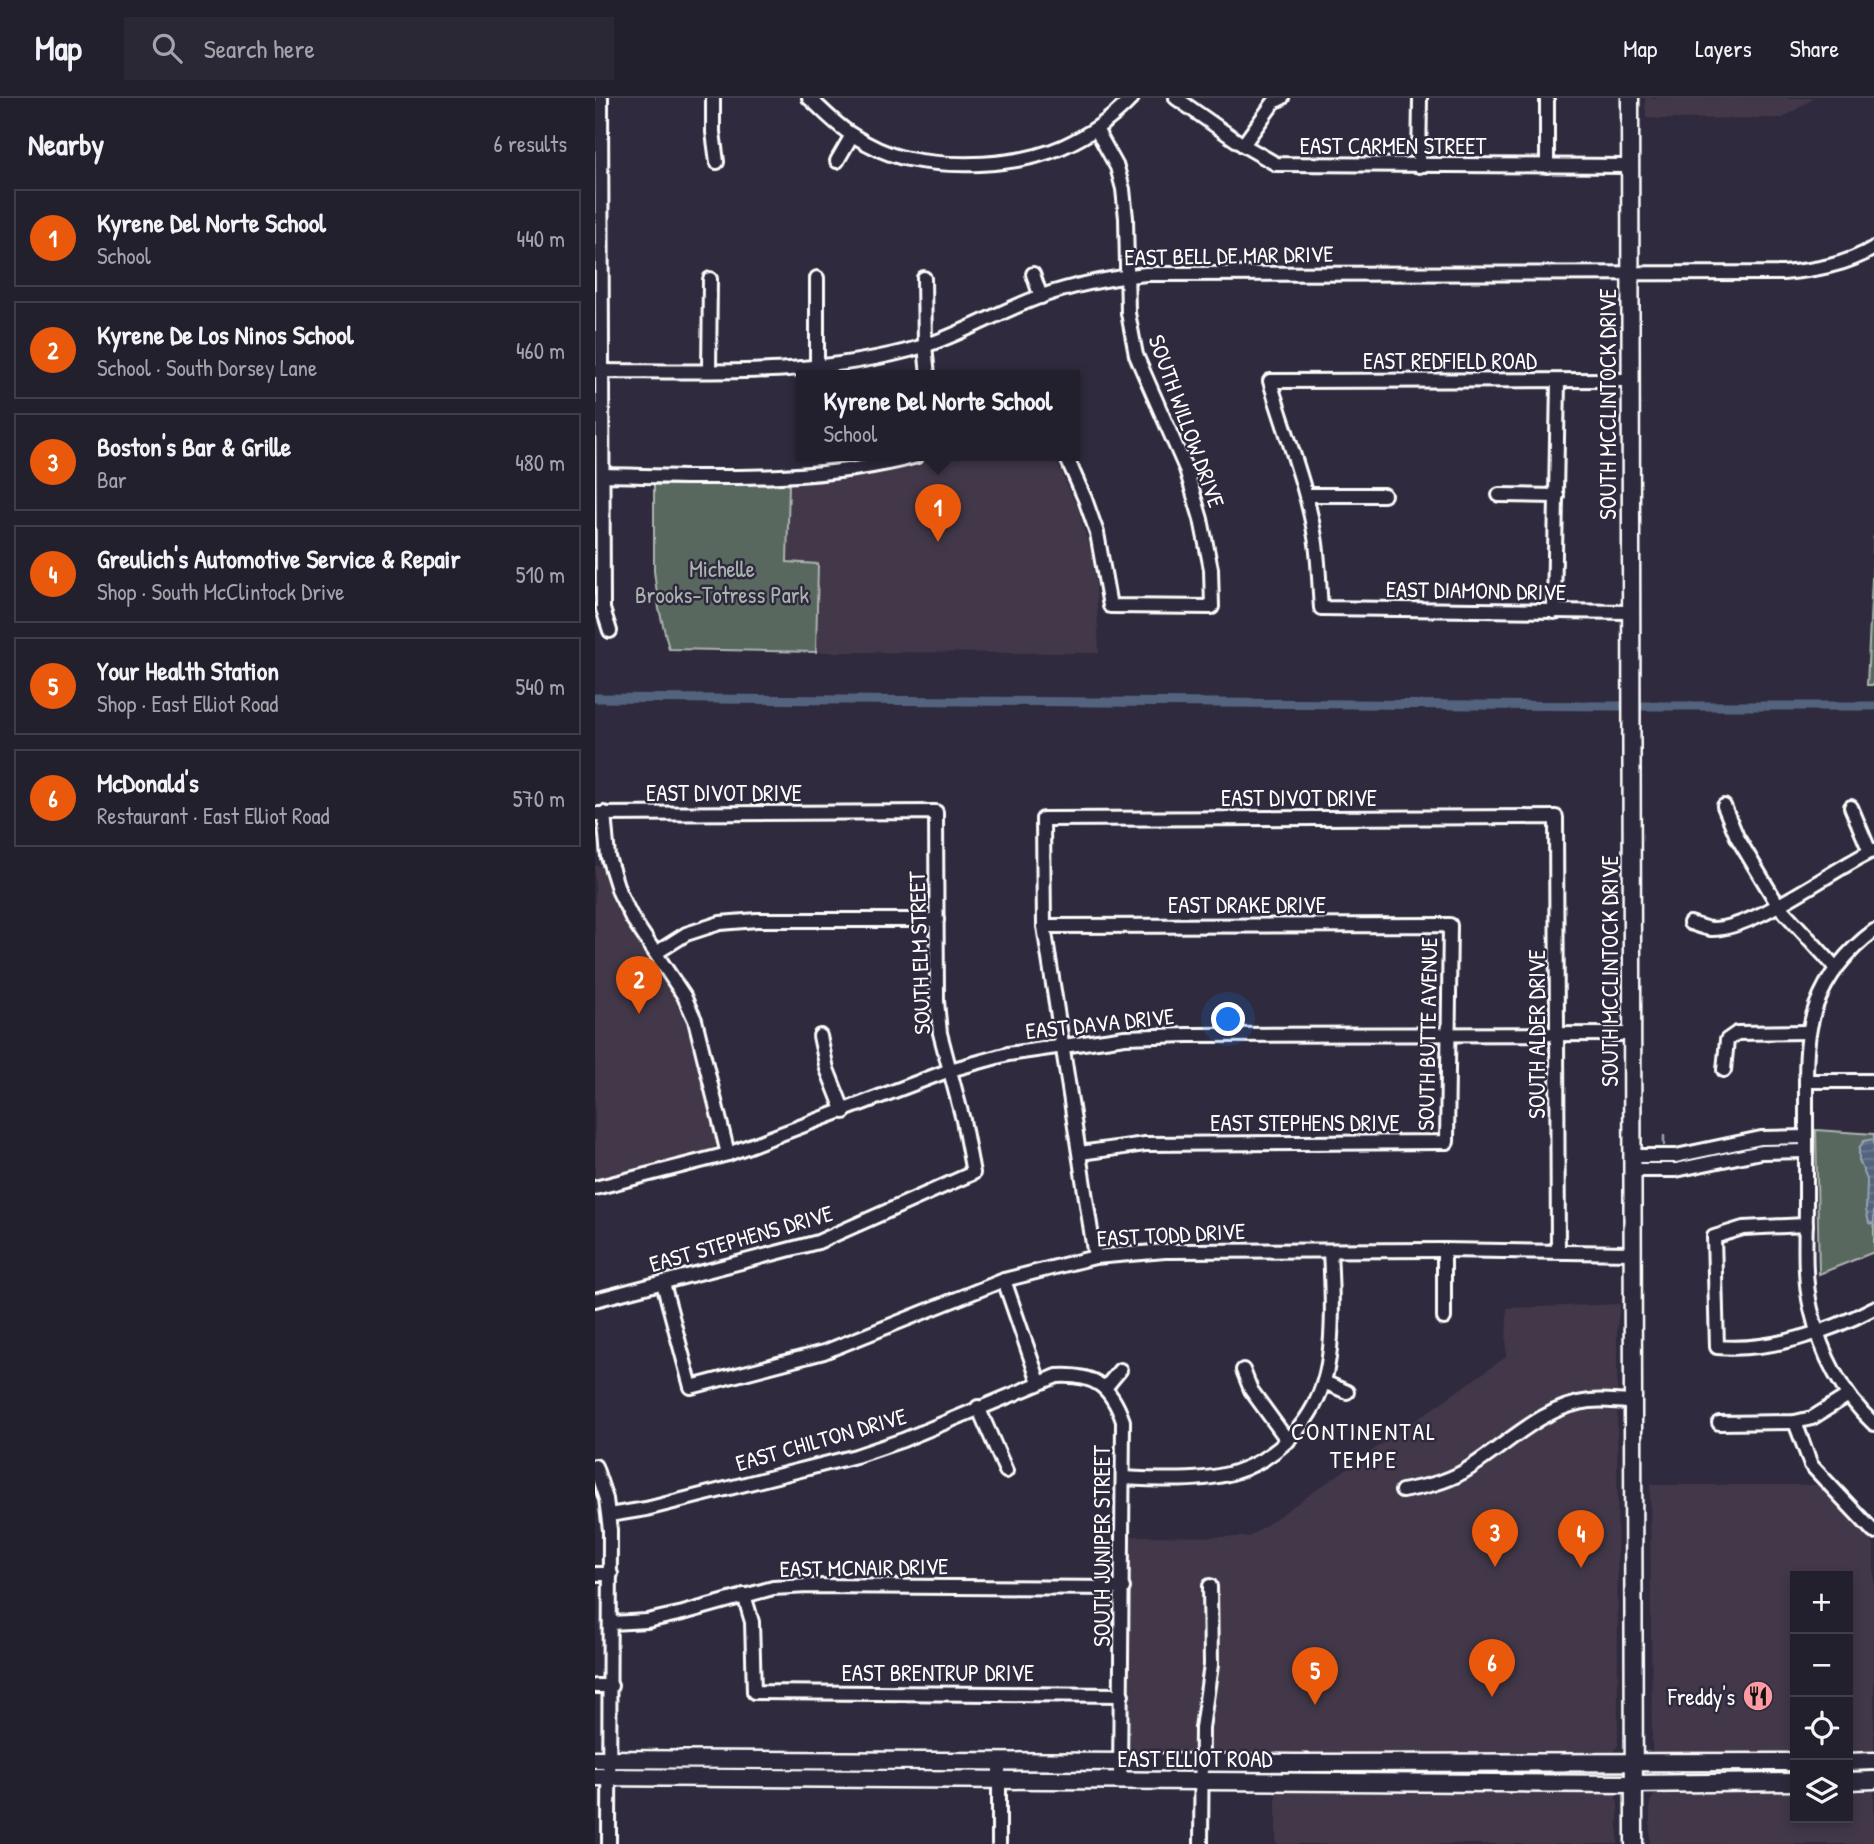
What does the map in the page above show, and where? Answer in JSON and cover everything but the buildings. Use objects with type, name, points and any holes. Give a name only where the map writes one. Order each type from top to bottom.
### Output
[{"type":"main road","name":"SOUTH MCCLINTOCK DRIVE","points":[[1630,98],[1634,1844]]},
{"type":"main road","name":"EAST ELLIOT ROAD","points":[[603,1759],[1201,1763],[1790,1762]]},
{"type":"main road","points":[[1853,1762],[1874,1761]]},
{"type":"main road","points":[[1377,1763],[1390,1782]]},
{"type":"main road","name":"EAST ELLIOT ROAD","points":[[602,1777],[1634,1784],[1790,1782]]},
{"type":"main road","points":[[1853,1781],[1874,1780]]},
{"type":"street","points":[[601,98],[599,371],[603,475],[599,567],[603,609],[610,631]]},
{"type":"street","points":[[713,98],[713,132],[717,162]]},
{"type":"street","points":[[809,98],[852,135],[901,158],[970,163],[998,162],[1060,148],[1096,129],[1117,114],[1132,98]]},
{"type":"street","name":"EAST CARMEN STREET","points":[[1176,98],[1243,145],[1276,164],[1630,166]]},
{"type":"street","points":[[1243,145],[1274,102],[1282,98]]},
{"type":"street","points":[[1419,166],[1420,98]]},
{"type":"street","points":[[1547,98],[1547,166]]},
{"type":"street","name":"SOUTH WILLOW DRIVE","points":[[1068,461],[1097,533],[1110,606],[1212,607],[1210,569],[1201,519],[1186,469],[1136,355],[1128,313],[1123,189],[1117,167],[1096,129]]},
{"type":"street","points":[[837,161],[852,135]]},
{"type":"street","name":"EAST BELL DE MAR DRIVE","points":[[599,371],[817,368],[855,363],[925,345],[1041,297],[1085,284],[1146,274],[1804,271],[1823,269],[1874,248]]},
{"type":"street","points":[[1033,274],[1041,297]]},
{"type":"street","points":[[817,278],[817,368]]},
{"type":"street","points":[[924,278],[927,370]]},
{"type":"street","points":[[709,371],[710,279]]},
{"type":"street","name":"EAST REDFIELD ROAD","points":[[1306,495],[1270,381],[1630,380]]},
{"type":"street","points":[[1554,612],[1558,381]]},
{"type":"street","points":[[603,475],[766,477],[839,472],[893,461]]},
{"type":"street","points":[[1306,495],[1384,495]]},
{"type":"street","name":"EAST DIAMOND DRIVE","points":[[1306,495],[1315,539],[1321,608],[1630,612]]},
{"type":"street","points":[[1499,495],[1557,496]]},
{"type":"street","points":[[1724,806],[1737,837],[1778,905],[1836,968]]},
{"type":"street","points":[[1690,923],[1709,929],[1731,927],[1778,905],[1872,851],[1851,807]]},
{"type":"street","name":"EAST DIVOT DRIVE","points":[[599,814],[936,812]]},
{"type":"street","name":"SOUTH ELM STREET","points":[[936,812],[937,1001],[940,1033],[964,1120],[973,1173]]},
{"type":"street","points":[[599,814],[619,892],[632,918],[684,996],[695,1020],[728,1154]]},
{"type":"street","name":"EAST DIVOT DRIVE","points":[[1044,926],[1043,819],[1556,817]]},
{"type":"street","name":"SOUTH ALDER DRIVE","points":[[1556,817],[1558,1251]]},
{"type":"street","points":[[656,953],[686,934],[720,923],[757,920],[937,920]]},
{"type":"street","name":"EAST DRAKE DRIVE","points":[[1044,926],[1450,925]]},
{"type":"street","name":"SOUTH BUTTE AVENUE","points":[[1447,1142],[1450,925]]},
{"type":"street","points":[[1044,926],[1095,1257]]},
{"type":"street","points":[[1874,931],[1856,944],[1836,968],[1816,1006],[1808,1032],[1806,1081],[1806,1225],[1810,1306],[1830,1363],[1847,1396],[1874,1424]]},
{"type":"street","points":[[1724,1070],[1727,1040],[1737,1034],[1808,1032]]},
{"type":"street","name":"EAST DAVA DRIVE","points":[[595,1188],[728,1154],[950,1070],[1008,1054],[1062,1045],[1125,1037],[1188,1035],[1632,1034]]},
{"type":"street","points":[[820,1036],[827,1069],[844,1112]]},
{"type":"street","points":[[1806,1081],[1874,1081]]},
{"type":"street","points":[[1632,1163],[1761,1138],[1806,1137]]},
{"type":"street","name":"EAST STEPHENS DRIVE","points":[[1080,1153],[1145,1144],[1447,1142]]},
{"type":"street","points":[[1632,1163],[1676,1170],[1761,1153],[1806,1151]]},
{"type":"street","name":"EAST STEPHENS DRIVE","points":[[595,1300],[818,1242],[973,1173]]},
{"type":"street","points":[[1806,1225],[1743,1228],[1714,1237],[1717,1347],[1761,1347],[1817,1331],[1874,1308]]},
{"type":"street","points":[[1444,1250],[1444,1318]]},
{"type":"street","name":"EAST TODD DRIVE","points":[[663,1283],[691,1387],[824,1352],[1004,1280],[1095,1257],[1165,1251],[1444,1250],[1633,1253]]},
{"type":"street","points":[[1123,1478],[1206,1478],[1236,1472],[1263,1459],[1288,1441],[1314,1407],[1324,1382],[1330,1342],[1330,1251]]},
{"type":"street","points":[[1004,1280],[1039,1382],[1057,1376],[1076,1375],[1091,1379],[1105,1388],[1120,1370]]},
{"type":"street","points":[[1243,1370],[1251,1390],[1288,1441]]},
{"type":"street","name":"EAST CHILTON DRIVE","points":[[609,1515],[646,1509],[856,1456],[903,1440],[1039,1382]]},
{"type":"street","points":[[1324,1382],[1347,1392]]},
{"type":"street","name":"SOUTH JUNIPER STREET","points":[[1105,1388],[1116,1403],[1123,1421],[1121,1780]]},
{"type":"street","points":[[1719,1423],[1795,1422],[1812,1418],[1847,1396]]},
{"type":"street","points":[[1402,1491],[1433,1485],[1462,1473],[1536,1421],[1560,1409],[1589,1401],[1633,1402]]},
{"type":"street","points":[[978,1407],[1006,1471]]},
{"type":"street","points":[[1795,1422],[1811,1465],[1874,1532]]},
{"type":"street","points":[[595,1466],[609,1515],[611,1686],[602,1777],[609,1844]]},
{"type":"street","points":[[595,1574],[611,1574]]},
{"type":"street","points":[[1201,1844],[1202,1728],[1211,1665],[1210,1586]]},
{"type":"street","name":"EAST MCNAIR DRIVE","points":[[611,1623],[647,1621],[773,1588],[1123,1588]]},
{"type":"street","name":"EAST BRENTRUP DRIVE","points":[[744,1595],[751,1622],[754,1692],[1122,1695]]},
{"type":"street","points":[[595,1686],[611,1686]]},
{"type":"street","points":[[999,1761],[999,1844]]},
{"type":"shaded area","points":[[1645,98],[1814,98],[1783,118],[1663,119],[1646,118]]},
{"type":"shaded area","points":[[930,461],[1056,461],[1078,509],[1091,553],[1096,585],[1099,653],[816,652],[818,564],[787,563],[789,484],[885,473]]},
{"type":"shaded area","points":[[595,866],[602,866],[616,904],[677,1003],[687,1026],[716,1145],[712,1150],[595,1180]]},
{"type":"shaded area","points":[[1620,1304],[1617,1331],[1618,1745],[1612,1756],[1130,1754],[1129,1536],[1249,1537],[1506,1357],[1507,1308]]},
{"type":"shaded area","points":[[1650,1485],[1821,1485],[1870,1537],[1874,1545],[1874,1754],[1853,1754],[1853,1571],[1790,1571],[1790,1755],[1655,1755],[1652,1751]]},
{"type":"shaded area","points":[[1874,1787],[1874,1844],[1650,1844],[1650,1802],[1656,1792],[1790,1789],[1790,1823],[1853,1823],[1853,1788]]},
{"type":"shaded area","points":[[1276,1788],[1345,1793],[1379,1793],[1403,1789],[1607,1791],[1615,1795],[1618,1803],[1618,1844],[1276,1844]]},
{"type":"green space","name":"Michelle Brooks-Totress Park","points":[[789,484],[787,562],[818,564],[816,652],[669,649],[659,609],[654,571],[654,485]]},
{"type":"green space","points":[[1874,536],[1874,685],[1867,685]]},
{"type":"green space","points":[[1816,1130],[1874,1134],[1874,1252],[1819,1274]]},
{"type":"water","points":[[1874,1139],[1874,1224],[1869,1223],[1866,1210],[1867,1180],[1859,1160],[1859,1148],[1864,1141]]},
{"type":"waterway","points":[[595,698],[1874,706]]},
{"type":"waterway","points":[[1664,1136],[1664,1145]]},
{"type":"place","name":"Kyrene Del Norte School","points":[[938,542]]},
{"type":"place","name":"Kyrene De Los Ninos School","points":[[639,1014]]},
{"type":"place","name":"Boston's Bar & Grille","points":[[1495,1567]]},
{"type":"place","name":"Greulich's Automotive Service & Repair","points":[[1581,1568]]},
{"type":"place","name":"Freddy's","points":[[1758,1696]]},
{"type":"place","name":"McDonald's","points":[[1492,1697]]},
{"type":"place","name":"Your Health Station","points":[[1315,1705]]},
{"type":"district","name":"CONTINENTAL TEMPE","points":[[1364,1445]]}]
